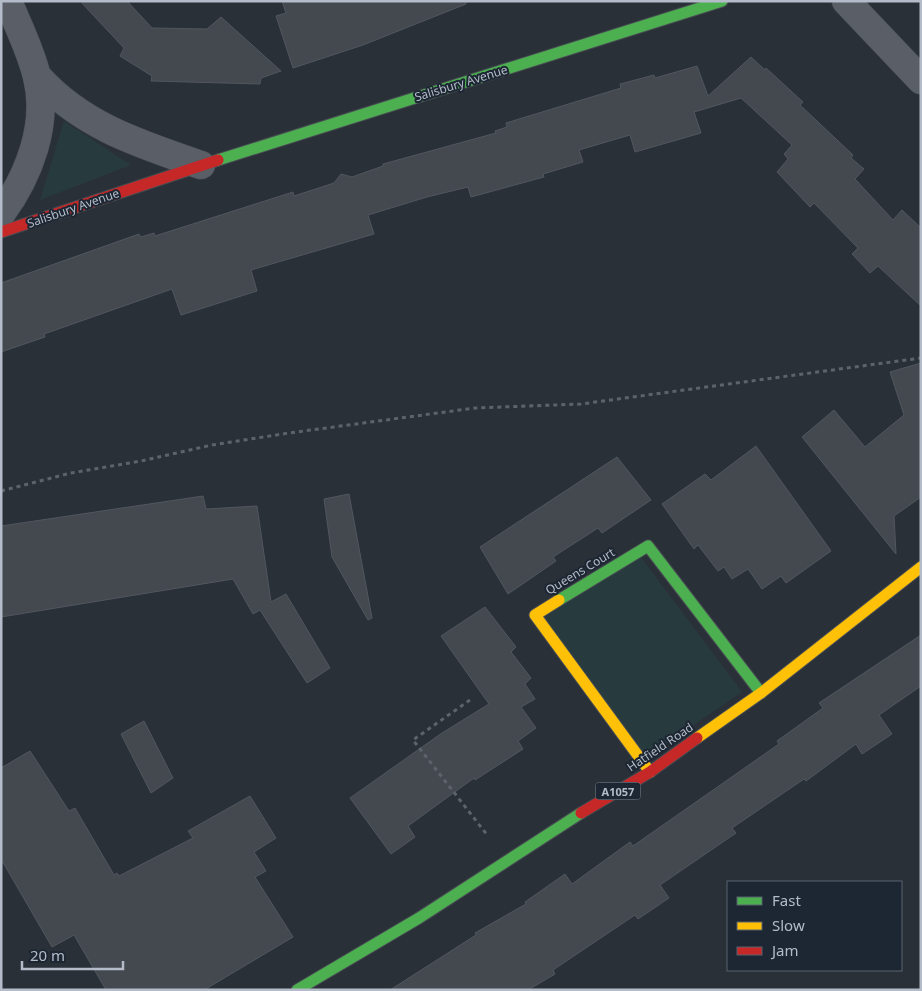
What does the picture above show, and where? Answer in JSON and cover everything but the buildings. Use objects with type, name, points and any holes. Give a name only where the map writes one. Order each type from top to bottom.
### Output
[{"type":"street","points":[[1,214],[36,146],[40,109],[38,77],[8,1]]},
{"type":"street","name":"Salisbury Avenue","points":[[1,232],[201,165],[722,1]]},
{"type":"street","points":[[846,1],[921,80]]},
{"type":"street","points":[[38,77],[57,98],[88,119],[115,133],[201,165]]},
{"type":"street","name":"Queens Court","points":[[650,772],[535,615],[648,546],[761,693]]},
{"type":"street","name":"Hatfield Road","points":[[297,990],[419,918],[508,862],[566,822],[650,772],[761,693],[921,567]]},
{"type":"path","points":[[1,491],[71,473],[141,461],[212,445],[289,433],[475,408],[581,404],[921,358]]},
{"type":"path","points":[[470,700],[413,740],[508,862]]},
{"type":"green space","points":[[64,121],[131,165],[40,200]]},
{"type":"green space","points":[[637,552],[742,692],[641,761],[540,615]]},
{"type":"traffic: fast","points":[[218,160],[722,1]]},
{"type":"traffic: fast","points":[[559,600],[648,546],[761,693]]},
{"type":"traffic: fast","points":[[297,990],[419,918],[581,813]]},
{"type":"traffic: slow","points":[[697,738],[761,693],[921,567]]},
{"type":"traffic: slow","points":[[559,600],[535,615],[650,772]]},
{"type":"traffic: jam","points":[[1,232],[218,160]]},
{"type":"traffic: jam","points":[[581,813],[650,772],[697,738]]}]
